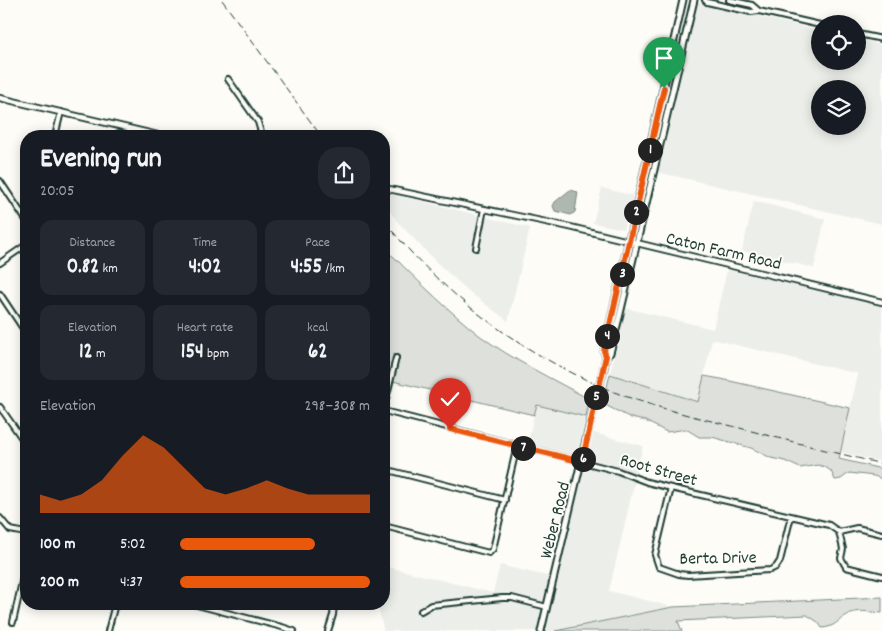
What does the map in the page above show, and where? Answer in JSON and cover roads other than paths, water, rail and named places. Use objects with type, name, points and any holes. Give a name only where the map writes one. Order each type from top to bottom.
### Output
[{"type":"main road","name":"Weber Road","points":[[541,631],[604,367],[606,356],[604,351],[683,0]]},
{"type":"main road","name":"Weber Road","points":[[606,356],[610,352],[637,243],[694,0]]},
{"type":"street","points":[[705,0],[751,12],[759,11],[811,23]]},
{"type":"street","points":[[729,0],[752,5],[759,11]]},
{"type":"street","points":[[866,36],[882,39]]},
{"type":"street","points":[[228,79],[258,122],[260,130]]},
{"type":"street","points":[[0,98],[136,130]]},
{"type":"street","points":[[56,130],[61,112]]},
{"type":"street","points":[[0,181],[20,211]]},
{"type":"street","name":"Caton Farm Road","points":[[390,189],[629,241],[882,302]]},
{"type":"street","points":[[476,248],[484,209]]},
{"type":"street","points":[[0,263],[20,250]]},
{"type":"street","points":[[0,294],[20,324]]},
{"type":"street","points":[[390,382],[396,358]]},
{"type":"street","points":[[0,407],[20,435]]},
{"type":"street","name":"Root Street","points":[[390,414],[618,470],[647,482],[829,525],[839,532]]},
{"type":"street","points":[[390,528],[489,553],[493,548],[517,446]]},
{"type":"street","points":[[390,471],[505,500]]},
{"type":"street","name":"Berta Drive","points":[[671,488],[655,555],[659,567],[678,574],[770,570],[776,567],[780,561],[791,516]]},
{"type":"street","points":[[0,518],[10,530],[20,532]]},
{"type":"street","points":[[882,534],[857,528],[839,532],[843,549],[841,558],[846,567],[882,576]]},
{"type":"street","points":[[13,622],[20,591]]},
{"type":"street","points":[[421,611],[431,605],[502,598],[512,598],[547,607]]},
{"type":"street","points":[[108,631],[113,610]]},
{"type":"street","points":[[217,610],[282,626],[294,631]]},
{"type":"street","points":[[328,631],[333,610]]},
{"type":"railway","points":[[222,0],[317,130]]},
{"type":"railway","points":[[390,228],[408,249],[462,301],[522,345],[554,364],[622,395],[663,408],[882,464]]}]
